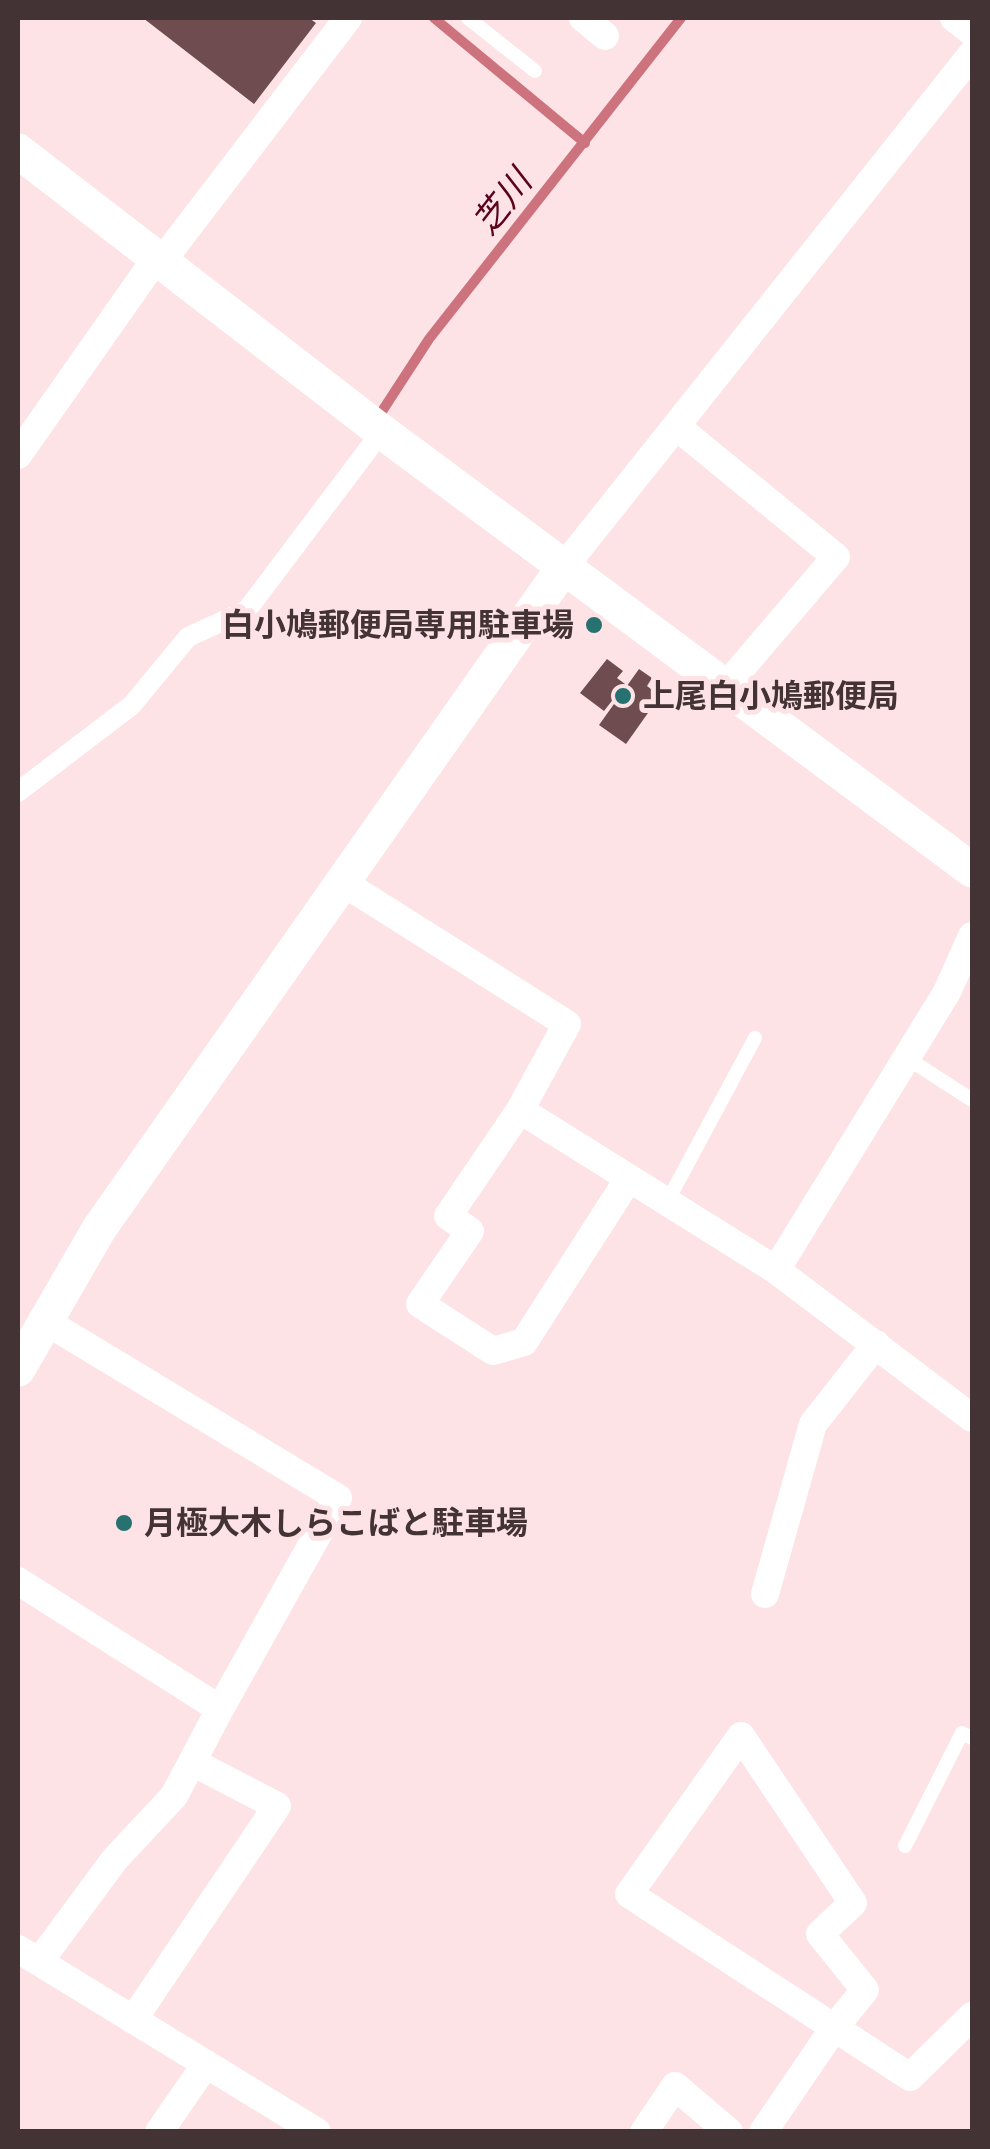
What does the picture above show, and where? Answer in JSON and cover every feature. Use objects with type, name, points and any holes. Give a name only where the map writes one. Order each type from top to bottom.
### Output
[{"type":"street","points":[[22,441],[348,18]]},
{"type":"street","points":[[583,18],[605,36]]},
{"type":"street","points":[[954,18],[972,32]]},
{"type":"street","points":[[18,1369],[99,1229],[564,568],[972,54]]},
{"type":"street","points":[[18,152],[382,432],[972,870]]},
{"type":"street","points":[[676,426],[836,556],[725,687]]},
{"type":"street","points":[[18,792],[132,704],[188,637],[247,610],[382,432]]},
{"type":"street","points":[[342,882],[567,1024],[520,1110],[448,1216],[470,1231],[420,1304],[493,1351],[524,1342],[629,1178]]},
{"type":"street","points":[[776,1270],[947,992],[972,936]]},
{"type":"street","points":[[520,1110],[776,1270],[972,1418]]},
{"type":"street","points":[[45,1321],[338,1498],[174,1796],[28,1956],[317,2132]]},
{"type":"street","points":[[765,1594],[813,1424],[876,1344]]},
{"type":"street","points":[[18,1581],[220,1709]]},
{"type":"street","points":[[763,2132],[834,2028],[866,1990],[820,1934],[853,1903],[741,1736],[629,1894],[834,2028],[910,2078],[972,2016]]},
{"type":"street","points":[[133,2020],[277,1806],[192,1762]]},
{"type":"street","points":[[160,2132],[206,2064]]},
{"type":"street","points":[[644,2132],[676,2086],[729,2132]]},
{"type":"lane","points":[[468,18],[535,71]]},
{"type":"lane","points":[[667,1202],[755,1038]]},
{"type":"lane","points":[[907,1058],[972,1100]]},
{"type":"lane","points":[[905,1846],[962,1732],[972,1738]]},
{"type":"building","points":[[143,18],[309,18],[316,23],[254,104]]},
{"type":"building","points":[[607,659],[623,671],[617,678],[625,684],[604,711],[580,693]]},
{"type":"building","points":[[639,669],[652,678],[647,686],[660,696],[626,744],[599,725]]},
{"type":"waterway","points":[[434,18],[585,143]]},
{"type":"waterway","name":"芝川","points":[[377,419],[429,339],[681,18]]},
{"type":"place","name":"白小鳩郵便局専用駐車場","points":[[594,625]]},
{"type":"place","name":"上尾白小鳩郵便局","points":[[623,696]]},
{"type":"place","name":"月極大木しらこばと駐車場","points":[[124,1523]]}]
